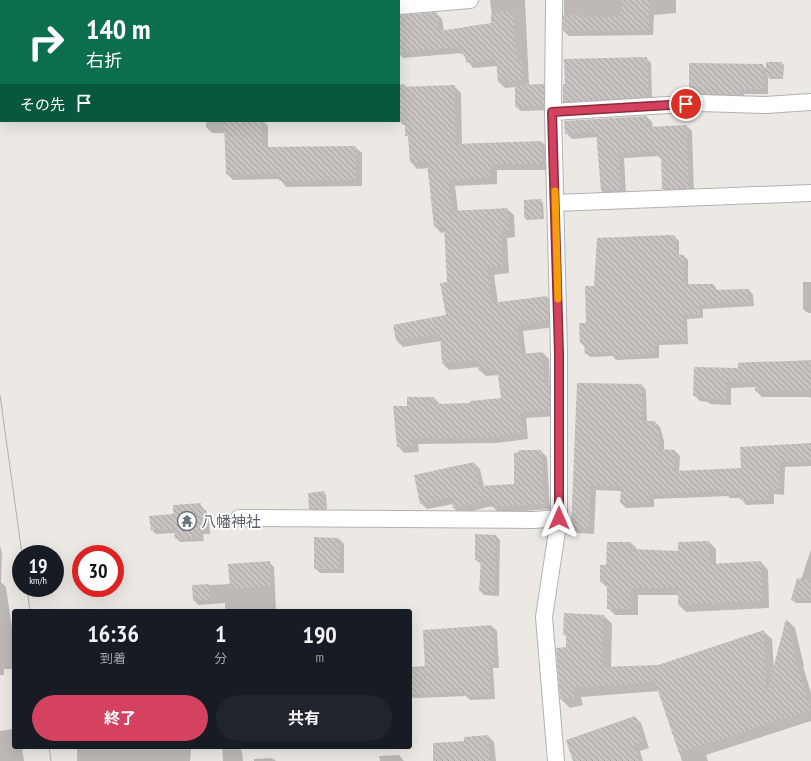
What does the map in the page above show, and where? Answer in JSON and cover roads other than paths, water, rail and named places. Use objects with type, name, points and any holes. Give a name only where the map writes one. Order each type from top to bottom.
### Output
[{"type":"street","points":[[400,6],[470,0]]},
{"type":"street","points":[[554,0],[552,112],[559,353],[559,518],[544,617],[556,761]]},
{"type":"street","points":[[552,112],[700,103],[766,105],[811,102]]},
{"type":"street","points":[[555,203],[811,193]]},
{"type":"street","points":[[238,518],[534,520],[559,518]]},
{"type":"tram line","points":[[0,395],[21,545]]},
{"type":"tram line","points":[[28,597],[30,609]]},
{"type":"tram line","points":[[49,749],[51,761]]},
{"type":"place","name":"八幡神社","points":[[187,521]]}]
